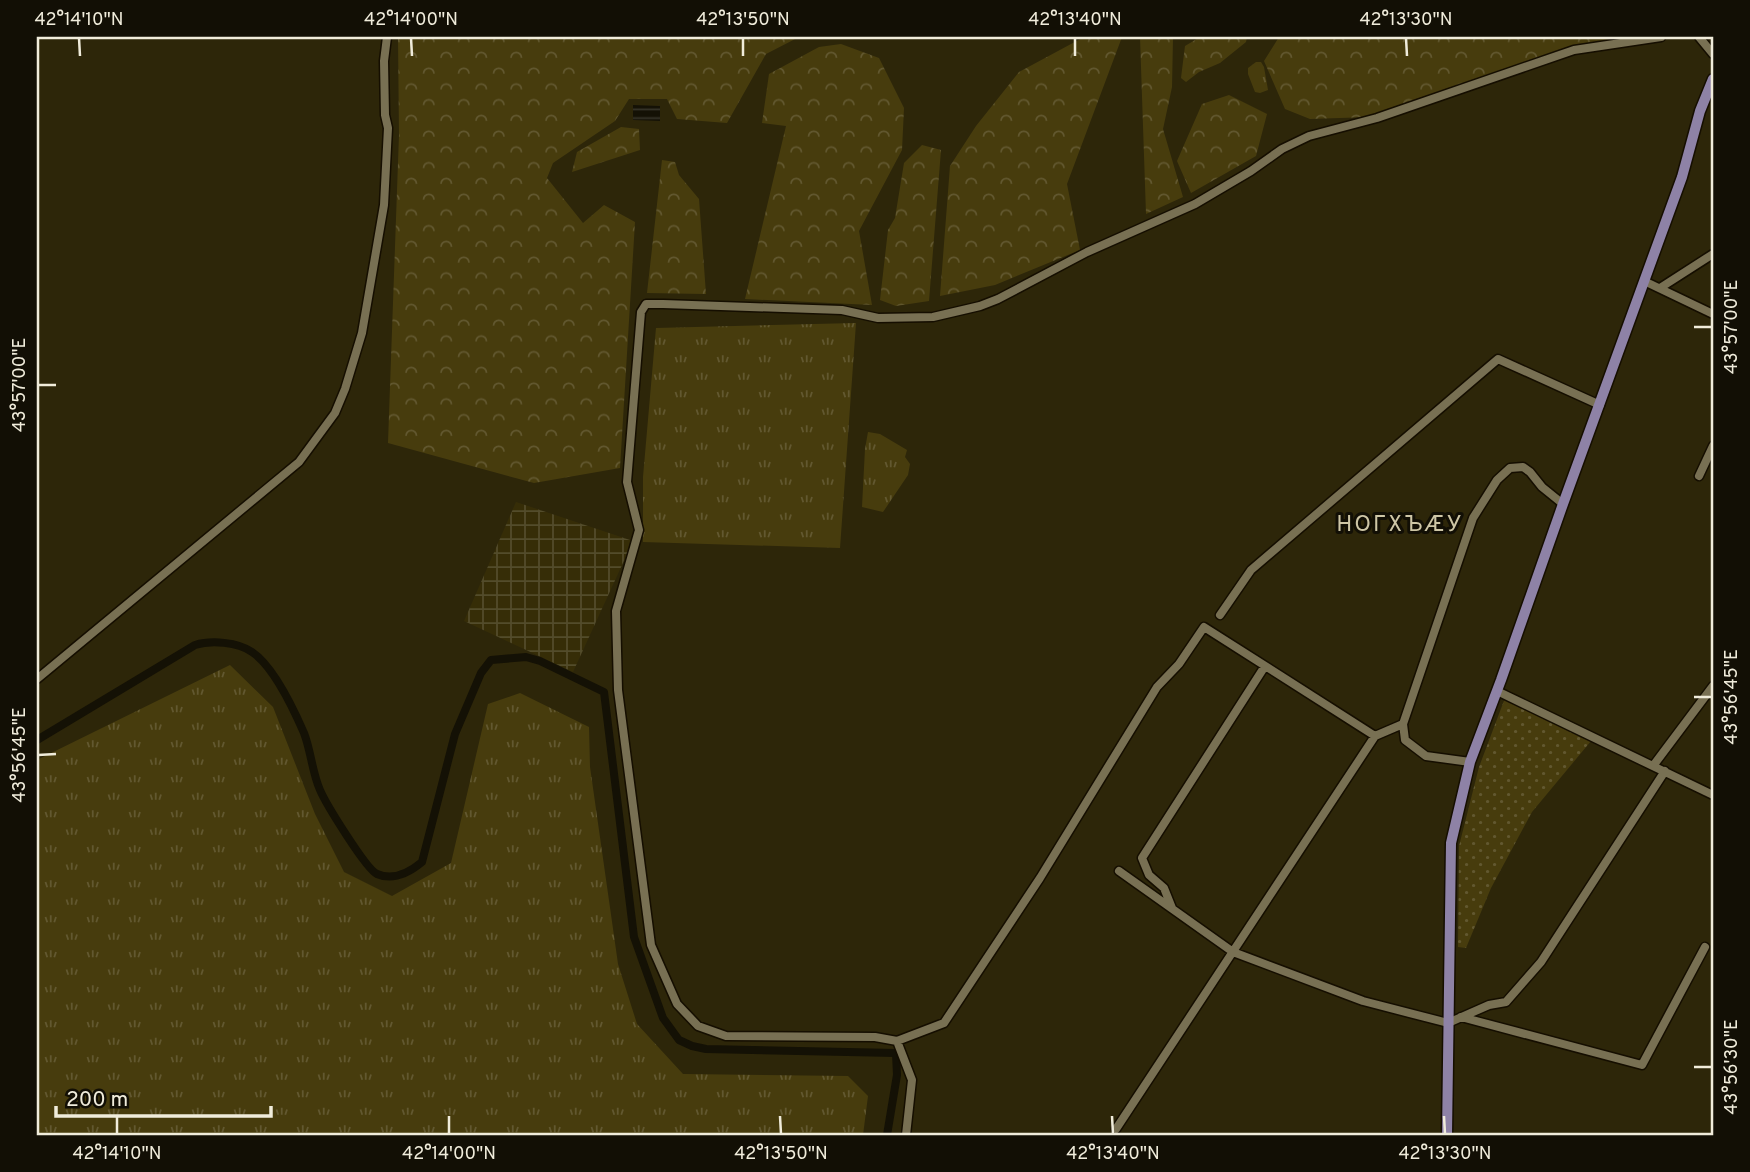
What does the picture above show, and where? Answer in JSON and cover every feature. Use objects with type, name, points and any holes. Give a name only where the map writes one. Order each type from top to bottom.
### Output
[{"type":"main road","points":[[1447,1135],[1451,843],[1469,762],[1682,177],[1700,111],[1713,79]]},
{"type":"street","points":[[37,679],[299,462],[335,413],[362,333],[384,205],[388,128],[385,115],[387,37]]},
{"type":"street","points":[[1376,736],[1204,627],[1179,664],[1157,687],[1040,878],[944,1023],[897,1041],[874,1037],[726,1037],[698,1026],[677,1004],[651,944],[618,690],[616,611],[639,530],[627,482],[641,312],[646,304],[842,310],[878,318],[933,317],[980,306],[1087,252],[1195,204],[1282,149],[1310,136],[1377,118],[1574,50],[1661,37]]},
{"type":"street","points":[[1699,37],[1713,54]]},
{"type":"street","points":[[1660,288],[1713,254]]},
{"type":"street","points":[[1644,281],[1713,314]]},
{"type":"street","points":[[1220,615],[1251,570],[1498,359],[1600,405]]},
{"type":"street","points":[[1699,476],[1713,446]]},
{"type":"street","points":[[1469,762],[1426,756],[1405,740],[1403,724],[1473,518],[1497,480],[1510,468],[1523,467],[1563,504]]},
{"type":"street","points":[[1173,909],[1164,888],[1149,875],[1142,858],[1265,666]]},
{"type":"street","points":[[1653,766],[1713,686]]},
{"type":"street","points":[[1497,691],[1713,795]]},
{"type":"street","points":[[1116,1129],[1376,736],[1403,724]]},
{"type":"street","points":[[1119,871],[1233,952],[1363,1001],[1448,1023],[1506,1002],[1541,962],[1665,771]]},
{"type":"street","points":[[1461,1017],[1642,1065],[1705,947]]},
{"type":"street","points":[[897,1041],[912,1080],[906,1135]]},
{"type":"shaded area","points":[[633,105],[660,106],[660,121],[633,120]]},
{"type":"shaded area","points":[[516,502],[633,541],[573,672],[464,621]]},
{"type":"green space","points":[[398,37],[799,37],[766,54],[727,123],[677,119],[667,99],[629,99],[615,121],[553,163],[547,178],[583,223],[604,205],[635,222],[620,468],[534,483],[388,443],[399,135]]},
{"type":"green space","points":[[1084,37],[1122,37],[1067,184],[1080,250],[995,285],[940,296],[950,166],[976,126],[1019,72]]},
{"type":"green space","points":[[1140,37],[1173,37],[1172,87],[1163,129],[1183,197],[1146,214]]},
{"type":"green space","points":[[1200,37],[1247,37],[1246,42],[1220,63],[1199,72],[1186,82],[1181,78],[1185,46]]},
{"type":"green space","points":[[1279,37],[1647,37],[1587,44],[1369,117],[1310,119],[1285,109],[1264,61]]},
{"type":"green space","points":[[841,44],[879,58],[904,108],[902,150],[859,231],[872,305],[745,299],[786,126],[762,123],[769,74],[819,47]]},
{"type":"green space","points":[[1261,62],[1264,67],[1268,90],[1260,93],[1255,92],[1248,74],[1248,68]]},
{"type":"green space","points":[[1229,95],[1267,114],[1256,156],[1191,193],[1177,161],[1202,104]]},
{"type":"green space","points":[[621,127],[639,129],[640,150],[572,172],[577,152]]},
{"type":"green space","points":[[922,145],[941,150],[929,301],[896,306],[880,300],[888,230],[895,218],[904,163]]},
{"type":"green space","points":[[662,160],[675,162],[679,175],[699,199],[706,294],[647,293]]},
{"type":"green space","points":[[856,323],[840,548],[643,542],[643,477],[656,328]]},
{"type":"green space","points":[[868,432],[880,434],[907,450],[905,457],[910,464],[908,475],[883,512],[862,507]]},
{"type":"green space","points":[[230,665],[273,707],[315,814],[344,872],[392,896],[451,863],[488,704],[520,693],[589,727],[590,767],[618,964],[637,1024],[683,1074],[848,1076],[868,1096],[863,1135],[37,1135],[37,760]]},
{"type":"green space","points":[[1508,690],[1596,735],[1532,812],[1491,888],[1466,948],[1458,947],[1459,846],[1479,767]]},
{"type":"waterway","points":[[37,740],[195,645],[216,642],[239,646],[260,659],[282,689],[304,733],[320,790],[356,849],[377,874],[395,876],[422,862],[455,734],[481,673],[491,660],[526,657],[540,661],[604,692],[634,937],[663,1018],[679,1040],[706,1049],[896,1053],[897,1075],[887,1135]]},
{"type":"district","name":"НОГХЪÆУ","points":[[1400,525]]}]
